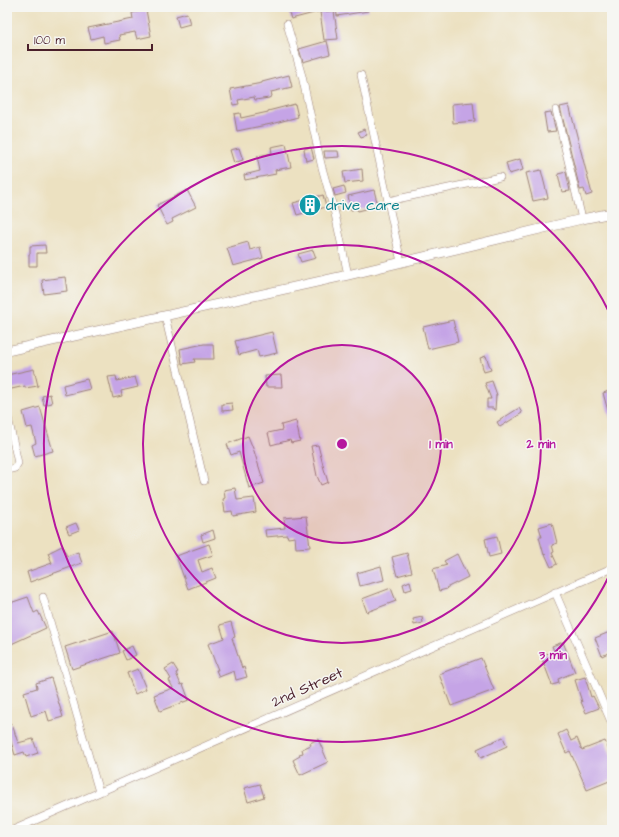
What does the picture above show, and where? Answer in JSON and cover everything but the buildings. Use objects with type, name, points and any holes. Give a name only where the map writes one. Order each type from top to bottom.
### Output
[{"type":"main road","points":[[7,351],[348,275],[612,213]]},
{"type":"street","points":[[287,24],[302,76],[321,164],[335,214],[348,275]]},
{"type":"street","points":[[361,75],[402,262]]},
{"type":"street","points":[[556,110],[582,219]]},
{"type":"street","points":[[388,201],[500,177]]},
{"type":"street","points":[[165,316],[204,481]]},
{"type":"street","points":[[7,414],[18,463],[15,468],[7,470]]},
{"type":"street","name":"2nd Street","points":[[13,830],[612,568]]},
{"type":"street","points":[[555,592],[612,724]]},
{"type":"street","points":[[43,597],[99,792]]},
{"type":"place","name":"drive care","points":[[310,205]]}]
